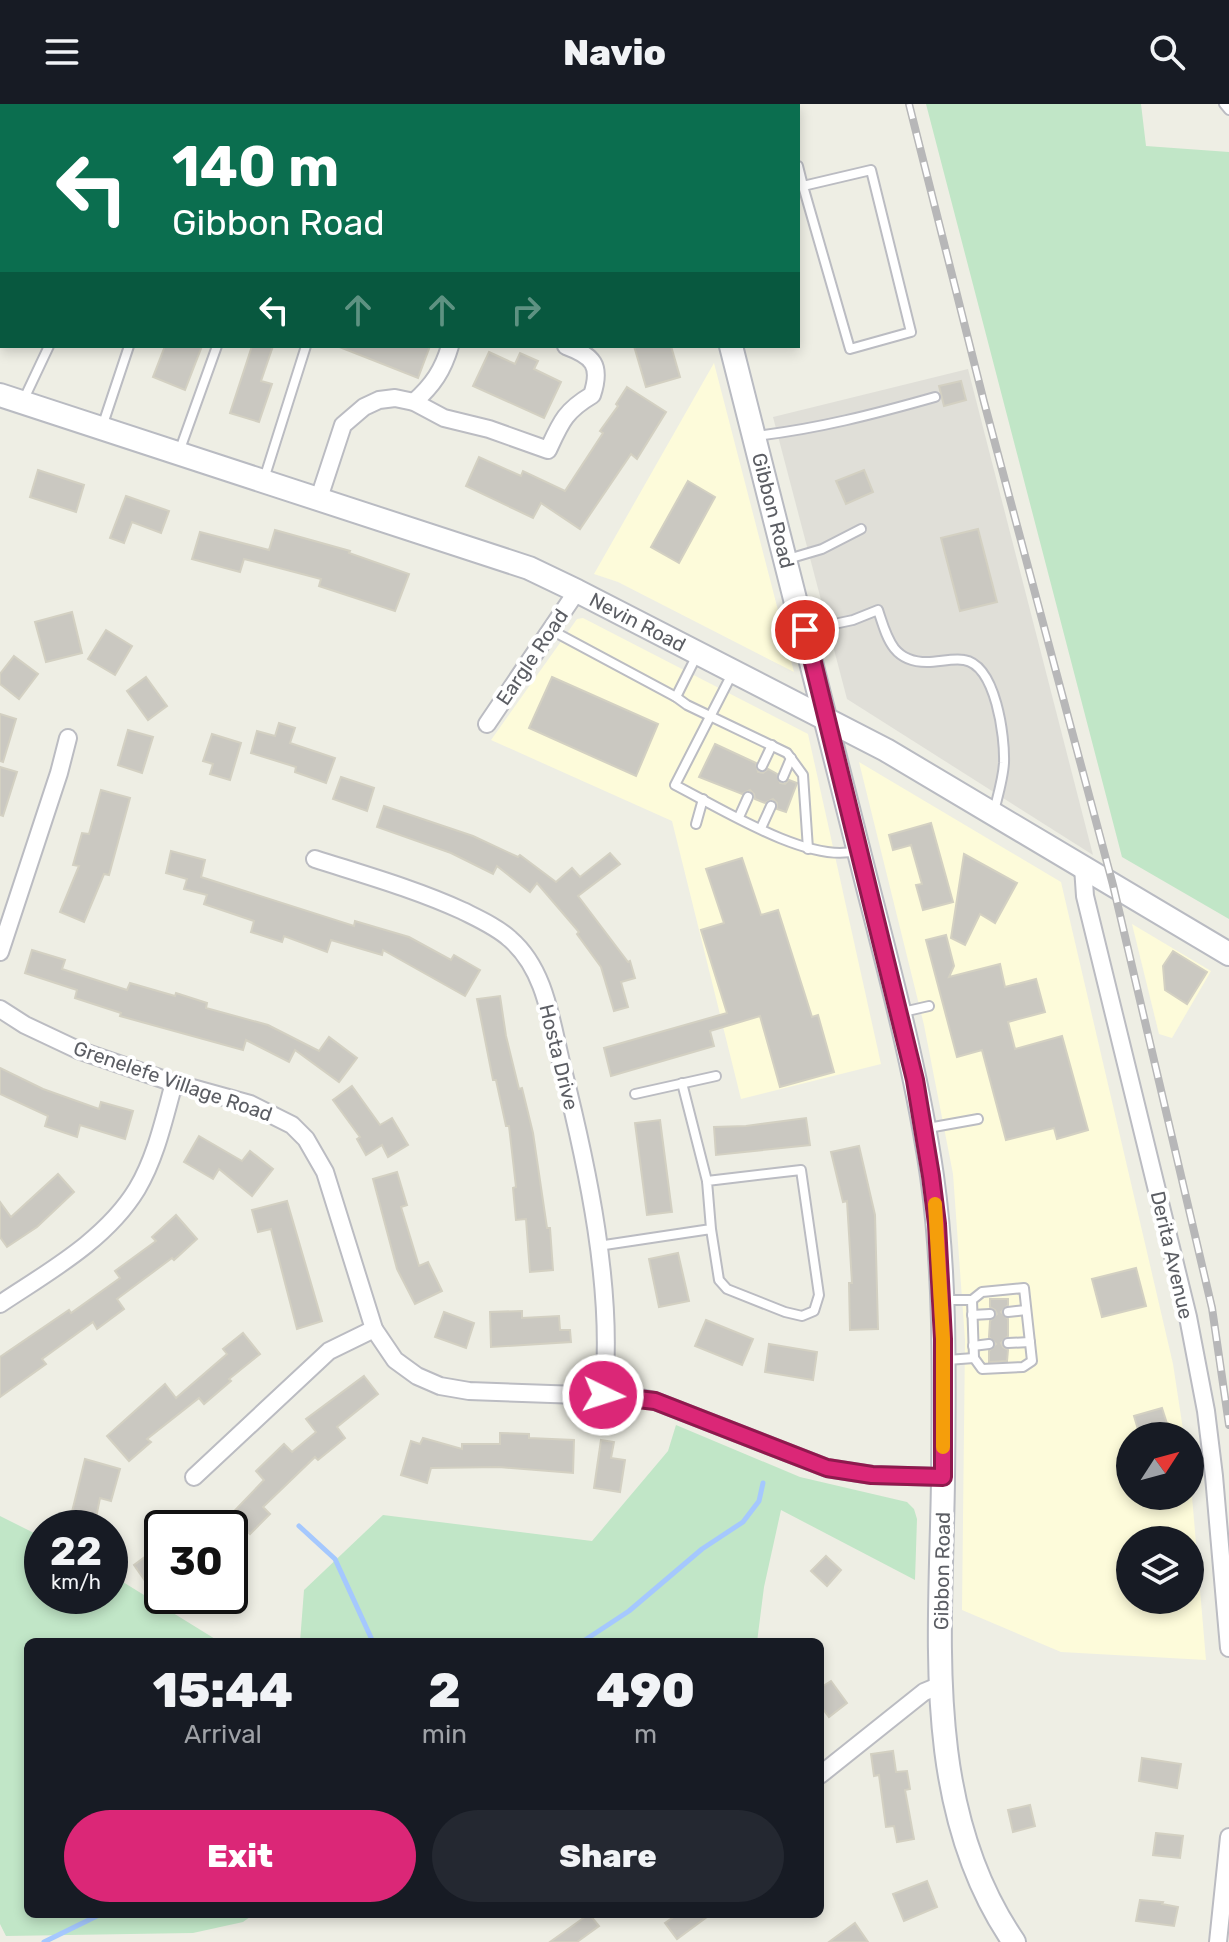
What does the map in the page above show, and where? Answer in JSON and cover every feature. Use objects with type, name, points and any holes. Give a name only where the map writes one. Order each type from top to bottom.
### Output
[{"type":"main road","name":"Gibbon Road","points":[[732,348],[805,630],[915,1080],[937,1224],[944,1360],[941,1685],[949,1776],[960,1825],[988,1898],[1014,1942]]},
{"type":"main road","name":"Nevin Road","points":[[0,395],[525,567],[886,750],[1229,954]]},
{"type":"street","points":[[414,402],[436,380],[449,348]]},
{"type":"street","points":[[319,498],[338,435],[351,415],[379,400],[395,398],[414,402],[444,418],[489,429],[548,450],[562,419],[571,407],[592,395],[595,385],[594,363],[588,356],[570,348]]},
{"type":"street","name":"Eargle Road","points":[[487,724],[577,591]]},
{"type":"street","points":[[0,952],[68,738]]},
{"type":"street","name":"Hosta Drive","points":[[315,859],[425,894],[495,928],[527,958],[544,992],[586,1172],[597,1246],[605,1358],[603,1395]]},
{"type":"street","name":"Derita Avenue","points":[[1083,867],[1085,896],[1188,1317],[1206,1411],[1229,1648]]},
{"type":"street","name":"Grenelefe Village Road","points":[[0,1009],[44,1035],[174,1083],[250,1104],[280,1117],[306,1139],[325,1172],[374,1329],[395,1360],[417,1376],[440,1386],[469,1391],[603,1395],[655,1401],[827,1468],[872,1475],[943,1477]]},
{"type":"street","points":[[0,1304],[91,1240],[125,1205],[137,1189],[157,1145],[174,1083]]},
{"type":"street","points":[[194,1477],[329,1351],[374,1329]]},
{"type":"street","points":[[824,1772],[924,1692],[941,1685]]},
{"type":"street","points":[[1218,1942],[1229,1837]]},
{"type":"lane","points":[[1224,104],[1229,110]]},
{"type":"lane","points":[[800,174],[803,186],[850,349],[911,332],[871,170],[803,186]]},
{"type":"lane","points":[[23,402],[48,348]]},
{"type":"lane","points":[[102,427],[128,348]]},
{"type":"lane","points":[[178,452],[216,348]]},
{"type":"lane","points":[[264,480],[305,348]]},
{"type":"lane","points":[[754,436],[864,417],[935,397]]},
{"type":"lane","points":[[787,560],[822,549],[861,529]]},
{"type":"lane","points":[[805,630],[853,620],[878,610],[889,645],[907,658],[923,663],[965,660],[977,666],[995,694],[1004,759],[994,814]]},
{"type":"lane","points":[[551,630],[709,716],[787,753],[803,775],[808,849]]},
{"type":"lane","points":[[676,697],[699,653]]},
{"type":"lane","points":[[733,671],[675,785],[808,849],[840,855],[859,850]]},
{"type":"lane","points":[[762,766],[772,745]]},
{"type":"lane","points":[[783,777],[791,758]]},
{"type":"lane","points":[[739,817],[748,797]]},
{"type":"lane","points":[[696,824],[703,799]]},
{"type":"lane","points":[[761,828],[771,806]]},
{"type":"lane","points":[[899,1014],[929,1006]]},
{"type":"lane","points":[[635,1094],[716,1076]]},
{"type":"lane","points":[[682,1083],[707,1181],[719,1280],[727,1289],[785,1312],[802,1316],[814,1311],[819,1295],[801,1170],[707,1181]]},
{"type":"lane","points":[[923,1129],[978,1119]]},
{"type":"lane","points":[[597,1246],[711,1229]]},
{"type":"lane","points":[[941,1300],[972,1300],[982,1292],[1024,1288],[1032,1361],[1023,1367],[982,1369],[974,1358],[972,1300]]},
{"type":"lane","points":[[1008,1312],[1026,1310]]},
{"type":"lane","points":[[972,1315],[990,1314]]},
{"type":"lane","points":[[1008,1343],[1030,1342]]},
{"type":"lane","points":[[973,1346],[989,1344]]},
{"type":"lane","points":[[944,1360],[974,1358]]},
{"type":"shaded area","points":[[714,363],[794,672],[618,582],[594,574]]},
{"type":"shaded area","points":[[968,369],[1093,855],[847,699],[773,417]]},
{"type":"shaded area","points":[[583,618],[808,734],[881,1064],[741,1099],[672,821],[491,740],[577,619]]},
{"type":"shaded area","points":[[859,762],[1061,882],[1173,1364],[1182,1422],[1116,1422],[1116,1510],[1193,1510],[1195,1526],[1116,1526],[1116,1614],[1202,1614],[1206,1660],[1061,1652],[962,1610],[965,1340],[953,1174],[924,1025]]},
{"type":"shaded area","points":[[1132,924],[1211,971],[1172,1038],[1159,1034]]},
{"type":"green space","points":[[926,104],[1141,104],[1146,146],[1229,152],[1229,919],[1122,857]]},
{"type":"green space","points":[[676,1425],[800,1477],[907,1502],[914,1509],[917,1519],[915,1580],[781,1510],[764,1587],[758,1638],[300,1638],[304,1590],[383,1515],[592,1541],[668,1451]]},
{"type":"green space","points":[[0,1516],[24,1528],[24,1614],[128,1614],[128,1585],[144,1595],[144,1614],[175,1614],[214,1638],[24,1638],[24,1918],[248,1918],[243,1922],[193,1933],[6,1936],[0,1924]]},
{"type":"building","points":[[164,348],[201,348],[185,390],[153,377]]},
{"type":"building","points":[[251,348],[272,348],[261,381],[272,384],[259,422],[230,413]]},
{"type":"building","points":[[342,348],[429,348],[418,378]]},
{"type":"building","points":[[635,348],[672,348],[680,377],[646,387]]},
{"type":"building","points":[[489,352],[515,364],[520,353],[538,361],[534,369],[561,382],[544,418],[473,386]]},
{"type":"building","points":[[961,381],[966,400],[944,406],[939,386]]},
{"type":"building","points":[[627,387],[666,412],[637,459],[631,454],[580,529],[541,503],[533,518],[466,486],[479,457],[521,476],[523,471],[565,491],[603,433],[600,431]]},
{"type":"building","points":[[38,470],[84,485],[76,512],[30,497]]},
{"type":"building","points":[[864,470],[873,492],[846,504],[836,481]]},
{"type":"building","points":[[688,481],[715,497],[679,563],[651,547]]},
{"type":"building","points":[[126,496],[169,511],[161,533],[132,522],[124,543],[110,538]]},
{"type":"building","points":[[978,529],[997,602],[960,611],[941,538]]},
{"type":"building","points":[[275,530],[350,551],[409,574],[395,611],[319,586],[321,579],[244,559],[240,572],[192,559],[200,532],[269,550]]},
{"type":"building","points":[[72,612],[82,653],[46,662],[35,622]]},
{"type":"building","points":[[106,630],[132,646],[115,675],[88,659]]},
{"type":"building","points":[[14,656],[38,674],[19,699],[0,684],[0,674]]},
{"type":"building","points":[[146,677],[167,706],[148,720],[127,691]]},
{"type":"building","points":[[552,677],[658,724],[636,776],[529,728]]},
{"type":"building","points":[[0,714],[16,719],[3,762],[0,761]]},
{"type":"building","points":[[279,723],[295,728],[290,743],[335,758],[326,783],[295,772],[296,767],[251,753],[257,731],[275,736]]},
{"type":"building","points":[[128,730],[153,737],[142,773],[118,765]]},
{"type":"building","points":[[212,734],[241,743],[230,780],[210,774],[213,764],[203,761]]},
{"type":"building","points":[[715,744],[756,763],[758,772],[768,769],[777,774],[780,783],[785,784],[789,780],[797,783],[786,812],[777,809],[773,799],[765,803],[755,799],[750,790],[742,794],[699,777]]},
{"type":"building","points":[[0,767],[17,772],[3,816],[0,815]]},
{"type":"building","points":[[341,777],[374,788],[367,811],[333,799]]},
{"type":"building","points":[[101,790],[130,798],[109,875],[104,874],[84,922],[60,912],[79,866],[73,865],[82,833],[89,834]]},
{"type":"building","points":[[384,806],[473,836],[518,857],[520,855],[556,882],[572,868],[580,877],[610,853],[620,864],[578,896],[630,961],[635,978],[621,982],[628,1007],[614,1011],[601,967],[577,934],[579,932],[537,883],[530,892],[497,866],[493,874],[451,853],[377,827]]},
{"type":"building","points":[[931,823],[953,902],[923,910],[916,885],[922,884],[911,845],[893,850],[889,835]]},
{"type":"building","points":[[171,851],[205,860],[201,877],[354,926],[355,921],[409,937],[451,960],[454,955],[480,970],[465,996],[383,950],[382,955],[331,940],[327,952],[284,936],[282,942],[251,932],[254,921],[204,904],[207,895],[184,889],[187,879],[166,873]]},
{"type":"building","points":[[964,854],[1017,883],[995,923],[980,914],[965,945],[951,938]]},
{"type":"building","points":[[742,858],[761,915],[778,910],[812,1017],[818,1015],[834,1072],[780,1087],[760,1016],[710,1031],[714,1046],[611,1076],[604,1048],[727,1013],[701,930],[724,923],[706,869]]},
{"type":"building","points":[[946,935],[954,966],[949,977],[1000,964],[1005,987],[1036,979],[1045,1012],[1008,1022],[1015,1049],[1062,1036],[1088,1130],[1057,1139],[1054,1128],[1006,1140],[982,1050],[957,1057],[926,940]]},
{"type":"building","points":[[32,950],[65,960],[62,969],[127,990],[130,983],[207,1003],[206,1008],[268,1025],[319,1051],[329,1037],[357,1058],[339,1082],[295,1050],[289,1062],[246,1040],[243,1050],[120,1016],[121,1013],[75,998],[77,990],[25,973]]},
{"type":"building","points":[[1173,951],[1207,972],[1187,1004],[1165,990],[1163,966]]},
{"type":"building","points":[[500,996],[506,1036],[533,1133],[547,1228],[550,1228],[553,1270],[530,1272],[526,1219],[516,1220],[513,1188],[516,1187],[509,1126],[506,1126],[496,1080],[493,1080],[477,999]]},
{"type":"building","points":[[0,1068],[43,1089],[99,1109],[101,1102],[133,1111],[125,1139],[80,1125],[77,1137],[45,1126],[48,1116],[0,1094]]},
{"type":"building","points":[[352,1086],[380,1125],[392,1118],[408,1145],[388,1157],[382,1145],[366,1155],[357,1139],[360,1137],[333,1100]]},
{"type":"building","points":[[806,1118],[810,1145],[716,1155],[714,1127]]},
{"type":"building","points":[[660,1120],[672,1212],[647,1215],[635,1123]]},
{"type":"building","points":[[199,1136],[242,1161],[250,1151],[273,1169],[252,1196],[219,1169],[213,1179],[184,1162]]},
{"type":"building","points":[[859,1146],[875,1215],[878,1329],[850,1330],[849,1283],[852,1283],[847,1201],[843,1202],[831,1152]]},
{"type":"building","points":[[397,1172],[407,1205],[401,1207],[419,1266],[428,1262],[442,1291],[415,1304],[397,1269],[373,1179]]},
{"type":"building","points":[[58,1174],[74,1192],[37,1227],[7,1247],[0,1237],[0,1202],[11,1217]]},
{"type":"building","points":[[287,1201],[322,1321],[297,1329],[271,1229],[258,1232],[252,1210]]},
{"type":"building","points":[[176,1215],[197,1239],[174,1260],[172,1258],[117,1299],[124,1309],[97,1329],[93,1322],[42,1359],[46,1364],[0,1397],[0,1357],[120,1278],[115,1271],[156,1241],[152,1237]]},
{"type":"building","points":[[678,1253],[689,1301],[659,1307],[649,1259]]},
{"type":"building","points":[[1136,1268],[1146,1306],[1102,1317],[1092,1279]]},
{"type":"building","points":[[990,1299],[1008,1299],[1008,1305],[1001,1312],[1008,1319],[1008,1336],[1001,1343],[1008,1350],[1007,1361],[989,1362],[989,1351],[996,1344],[989,1337],[990,1321],[997,1314],[990,1307]]},
{"type":"building","points":[[522,1311],[522,1318],[559,1316],[560,1330],[570,1330],[571,1342],[491,1347],[490,1312]]},
{"type":"building","points":[[444,1312],[474,1323],[466,1348],[435,1337]]},
{"type":"building","points":[[706,1320],[753,1339],[742,1365],[695,1346]]},
{"type":"building","points":[[243,1333],[260,1354],[204,1404],[199,1398],[147,1439],[151,1442],[129,1461],[107,1436],[165,1384],[176,1398],[227,1354],[223,1349]]},
{"type":"building","points":[[769,1344],[817,1352],[813,1380],[765,1372]]},
{"type":"building","points":[[364,1376],[378,1394],[337,1427],[345,1438],[318,1460],[315,1457],[263,1507],[270,1514],[250,1534],[248,1510],[235,1510],[264,1480],[256,1471],[284,1444],[292,1452],[316,1432],[306,1419]]},
{"type":"building","points":[[1162,1408],[1166,1422],[1136,1422],[1134,1416]]},
{"type":"building","points":[[500,1433],[574,1440],[573,1473],[499,1467],[431,1468],[427,1483],[401,1475],[411,1441],[420,1444],[423,1438],[462,1449],[462,1444],[500,1444]]},
{"type":"building","points":[[601,1440],[614,1442],[611,1458],[625,1460],[620,1492],[594,1488]]},
{"type":"building","points":[[85,1459],[120,1469],[111,1501],[100,1498],[98,1510],[72,1510]]},
{"type":"building","points":[[826,1556],[841,1570],[827,1586],[811,1571]]},
{"type":"building","points":[[144,1558],[144,1579],[134,1565]]},
{"type":"building","points":[[831,1681],[847,1703],[829,1717],[824,1710],[824,1685]]},
{"type":"building","points":[[893,1751],[896,1772],[907,1771],[910,1789],[905,1790],[914,1839],[897,1842],[894,1826],[886,1827],[879,1775],[874,1776],[871,1754]]},
{"type":"building","points":[[1142,1758],[1181,1764],[1177,1788],[1139,1781]]},
{"type":"building","points":[[1030,1805],[1035,1826],[1013,1832],[1008,1810]]},
{"type":"building","points":[[1156,1833],[1183,1836],[1180,1858],[1153,1855]]},
{"type":"building","points":[[927,1881],[937,1907],[904,1921],[893,1894]]},
{"type":"building","points":[[1140,1900],[1178,1907],[1174,1926],[1136,1921]]},
{"type":"building","points":[[583,1918],[592,1918],[599,1926],[577,1942],[550,1942]]},
{"type":"building","points":[[672,1918],[706,1918],[677,1939],[665,1923]]},
{"type":"building","points":[[855,1923],[868,1942],[829,1942]]},
{"type":"waterway","points":[[588,1638],[629,1611],[702,1549],[743,1522],[759,1501],[763,1483]]},
{"type":"waterway","points":[[299,1526],[335,1559],[371,1638]]},
{"type":"waterway","points":[[44,1942],[93,1918]]},
{"type":"railway","points":[[909,104],[984,402],[1113,885],[1212,1308],[1229,1425]]},
{"type":"slow traffic","points":[[935,1204],[943,1339],[943,1447]]},
{"type":"route","points":[[603,1395],[655,1401],[827,1468],[872,1475],[943,1477],[943,1339],[937,1224],[931,1176],[915,1080],[805,630]]}]
